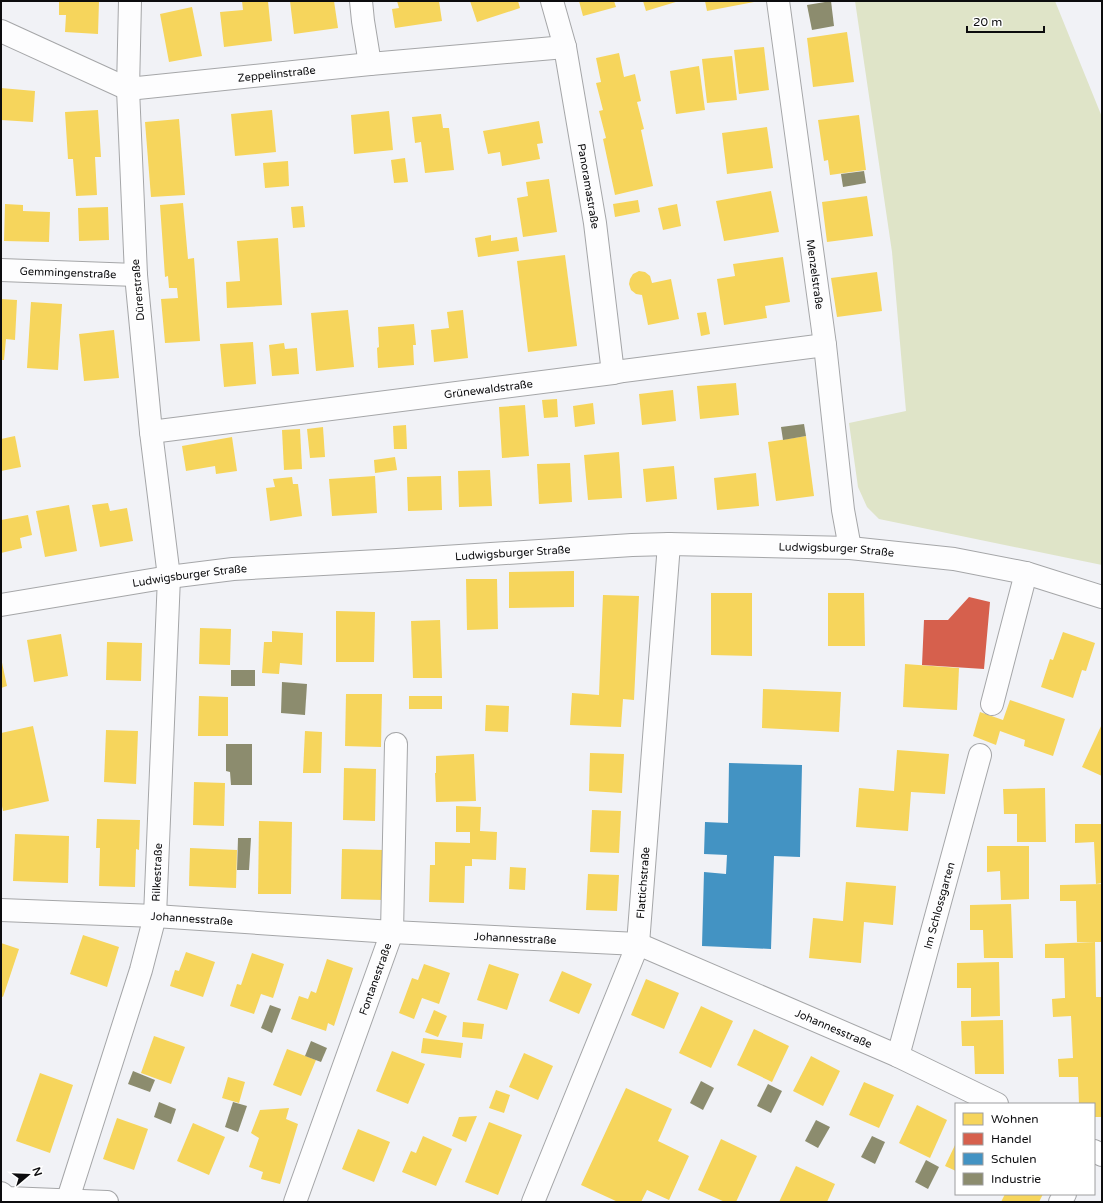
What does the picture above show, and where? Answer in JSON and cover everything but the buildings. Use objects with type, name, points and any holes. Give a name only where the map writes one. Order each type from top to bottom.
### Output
[{"type":"street","name":"Dürerstraße","points":[[130,1],[128,89],[136,276],[169,577]]},
{"type":"street","points":[[361,1],[370,64]]},
{"type":"street","name":"Panoramastraße","points":[[552,1],[565,47],[595,223],[613,373]]},
{"type":"street","name":"Menzelstraße","points":[[778,1],[825,345],[843,510],[850,548]]},
{"type":"street","points":[[1,31],[128,89]]},
{"type":"street","name":"Zeppelinstraße","points":[[128,89],[370,64],[565,47]]},
{"type":"street","name":"Gemmingenstraße","points":[[1,270],[136,276]]},
{"type":"street","name":"Grünewaldstraße","points":[[152,432],[825,345]]},
{"type":"street","name":"Ludwigsburger Straße","points":[[1,605],[169,577],[233,569],[669,544],[850,548],[954,559],[1026,574],[1102,597]]},
{"type":"street","name":"Flattichstraße","points":[[533,1202],[638,944],[669,544]]},
{"type":"street","points":[[992,704],[1026,574]]},
{"type":"street","name":"Rilkestraße","points":[[67,1201],[141,970],[155,916],[169,577]]},
{"type":"street","name":"Fontanestraße","points":[[295,1202],[392,932],[396,744]]},
{"type":"street","name":"Im Schlossgarten","points":[[898,1056],[980,755]]},
{"type":"street","name":"Johannesstraße","points":[[1,910],[155,916],[392,932],[638,944],[898,1056],[994,1103]]},
{"type":"street","points":[[1,1193],[7,1198],[107,1202]]},
{"type":"green space","points":[[855,1],[1055,1],[1102,117],[1102,565],[879,519],[867,507],[858,487],[849,423],[906,411],[892,252]]}]
